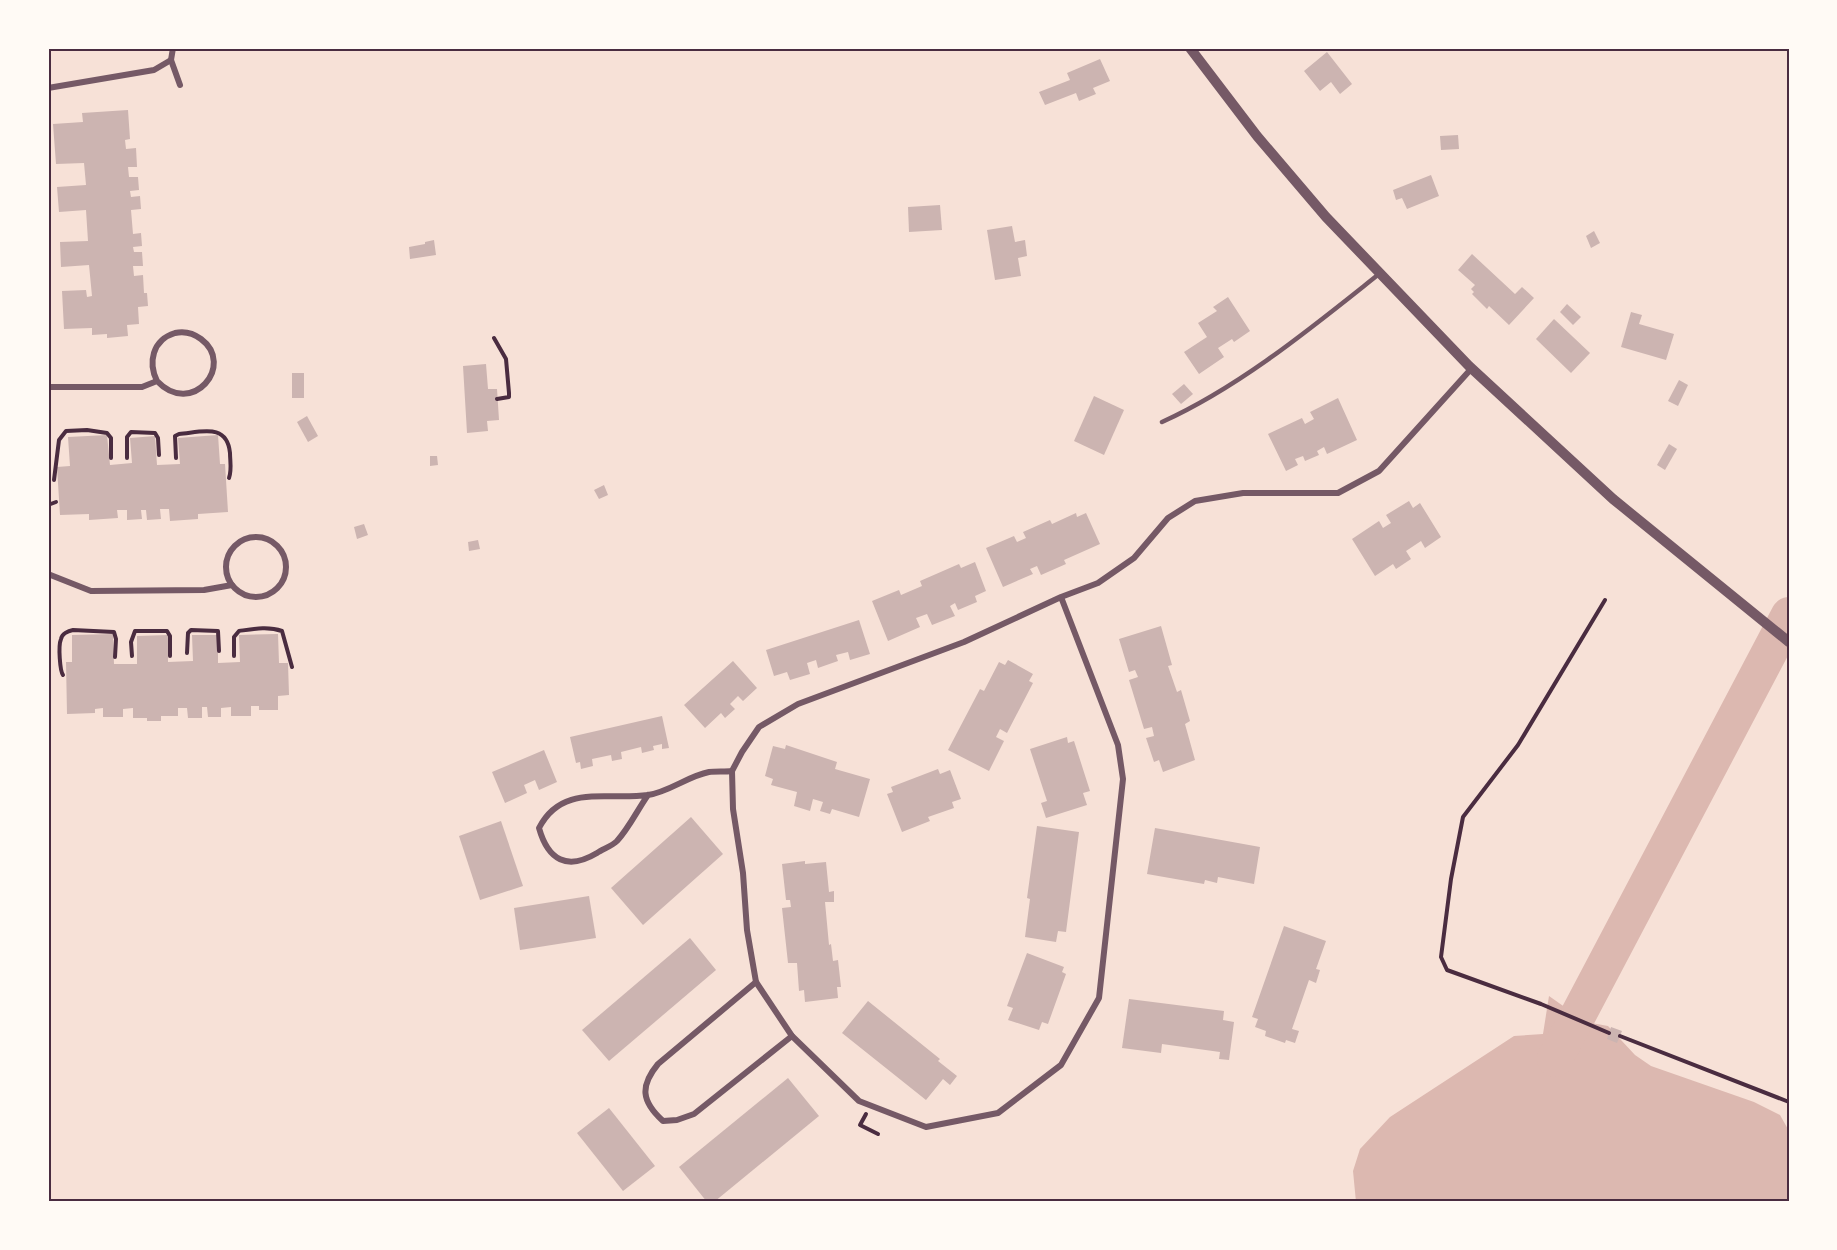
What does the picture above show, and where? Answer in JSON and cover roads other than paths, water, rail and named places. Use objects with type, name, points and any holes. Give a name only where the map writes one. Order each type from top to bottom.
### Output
[{"type":"street","points":[[173,48],[171,60],[180,85]]},
{"type":"street","points":[[1193,49],[1223,93],[1284,168],[1379,274],[1471,369],[1613,499],[1789,641]]},
{"type":"street","points":[[48,88],[154,70],[171,60]]},
{"type":"street","points":[[178,332],[189,333],[207,343],[212,353],[212,374],[198,390],[181,394],[164,388],[157,381],[152,362],[154,351],[160,342],[178,332]]},
{"type":"street","points":[[1061,597],[1118,745],[1123,779],[1099,998],[1061,1065],[998,1113],[926,1126],[859,1101],[792,1036],[756,982],[747,930],[743,873],[733,809],[732,771],[759,727],[795,705],[964,642],[1061,597],[1098,583],[1134,558],[1167,518],[1195,501],[1243,493],[1338,493],[1379,471],[1471,369]]},
{"type":"street","points":[[48,387],[142,387],[157,381]]},
{"type":"street","points":[[48,574],[92,591],[204,590],[232,585],[244,595],[254,597],[274,592],[282,584],[286,575],[285,554],[271,539],[251,536],[241,540],[228,556],[227,576],[232,585]]},
{"type":"street","points":[[648,795],[616,842],[587,859],[567,862],[553,856],[543,844],[539,828],[547,814],[560,804],[591,795],[648,795],[708,772],[732,771]]},
{"type":"street","points":[[756,982],[658,1064],[649,1075],[644,1088],[647,1101],[655,1114],[663,1121],[677,1120],[694,1114],[792,1036]]},
{"type":"lane","points":[[1162,422],[1192,408],[1252,370],[1328,315],[1379,274]]},
{"type":"waterway","points":[[1555,1059],[1789,615]]}]
